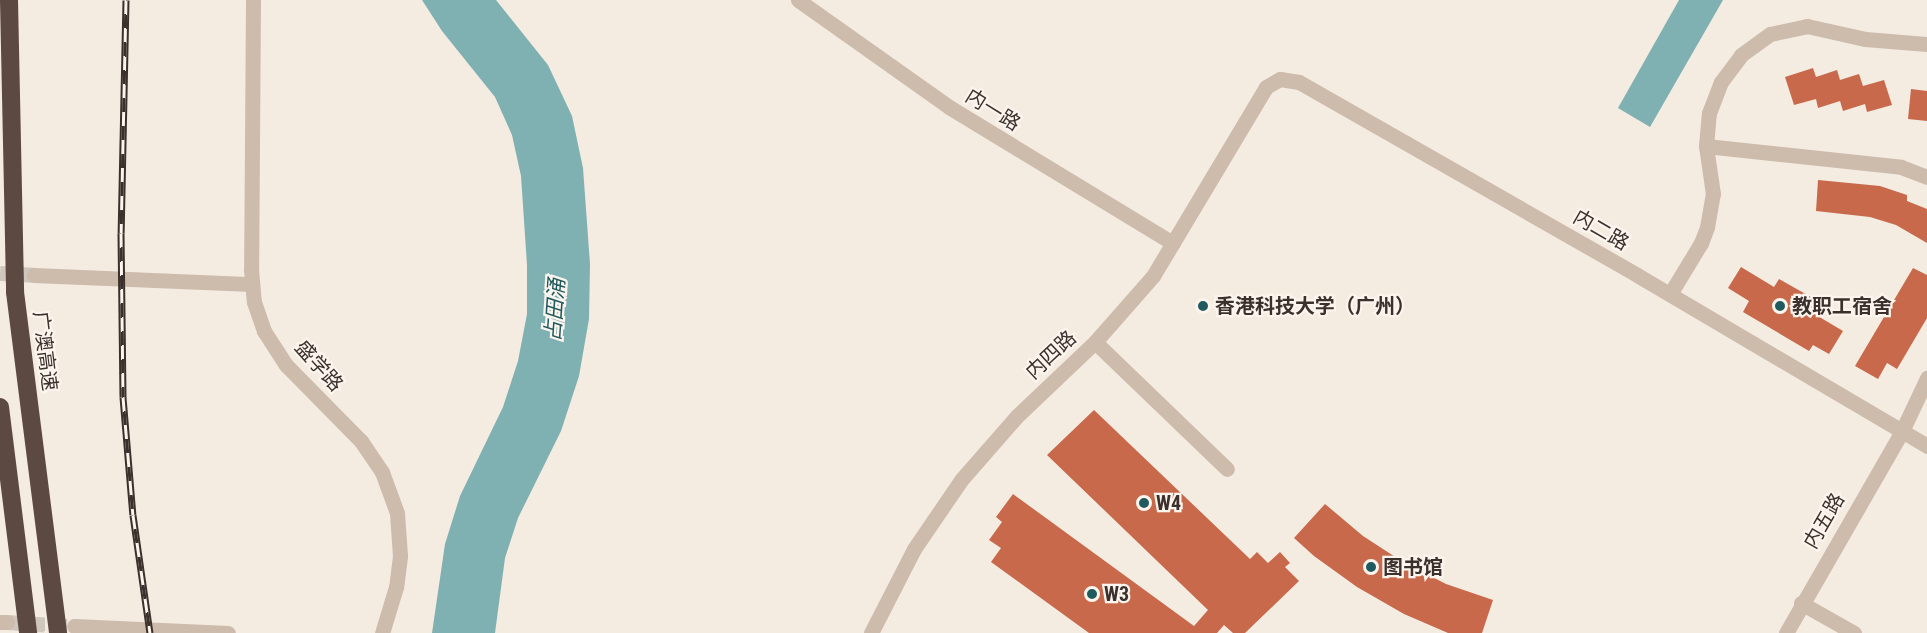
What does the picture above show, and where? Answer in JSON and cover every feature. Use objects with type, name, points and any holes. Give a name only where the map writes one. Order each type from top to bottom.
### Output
[{"type":"highway","name":"广澳高速","points":[[9,0],[15,292],[66,630]]},
{"type":"highway","points":[[0,407],[28,633]]},
{"type":"street","name":"盛学路","points":[[253,0],[252,284],[254,302],[264,331],[286,365],[361,441],[382,471],[397,513],[400,556],[396,587],[382,633]]},
{"type":"street","name":"内一路","points":[[798,0],[949,107],[1173,243]]},
{"type":"street","points":[[1670,294],[1701,243],[1707,227],[1713,194],[1706,146],[1709,113],[1721,82],[1741,55],[1770,34],[1807,26],[1865,39],[1927,44]]},
{"type":"street","name":"内二路","points":[[1256,104],[1272,82],[1280,79],[1299,82],[1670,294],[1927,446]]},
{"type":"street","name":"内四路","points":[[871,633],[914,549],[961,480],[1017,416],[1095,342],[1153,276],[1256,104]]},
{"type":"street","points":[[1706,146],[1901,167],[1927,177]]},
{"type":"street","points":[[34,275],[252,284]]},
{"type":"street","points":[[1095,342],[1227,470]]},
{"type":"street","name":"内五路","points":[[1786,633],[1801,603],[1902,431],[1927,378]]},
{"type":"street","points":[[1801,603],[1854,633]]},
{"type":"street","points":[[66,630],[228,633]]},
{"type":"water","name":"占田涌","points":[[422,0],[496,0],[548,65],[572,116],[583,168],[590,264],[589,319],[579,376],[561,431],[518,518],[505,558],[495,633],[432,633],[445,544],[460,496],[503,407],[518,361],[527,314],[527,265],[521,176],[512,135],[495,97],[442,31]]},
{"type":"water","points":[[1679,0],[1723,0],[1650,127],[1618,108]]},
{"type":"building","points":[[1813,68],[1816,77],[1837,70],[1840,80],[1859,74],[1863,86],[1884,80],[1892,105],[1867,112],[1865,104],[1843,111],[1840,101],[1818,108],[1816,99],[1794,105],[1785,77]]},
{"type":"building","points":[[1911,89],[1927,91],[1927,121],[1908,119]]},
{"type":"building","points":[[1818,180],[1880,186],[1907,195],[1907,201],[1927,209],[1927,243],[1896,225],[1870,217],[1816,211]]},
{"type":"building","name":"教职工宿舍","points":[[1741,267],[1774,287],[1779,279],[1818,301],[1811,312],[1843,331],[1829,354],[1813,345],[1809,351],[1743,312],[1749,301],[1728,288]]},
{"type":"building","name":"教职工宿舍","points":[[1913,268],[1927,275],[1927,318],[1897,369],[1887,363],[1878,379],[1855,366]]},
{"type":"building","points":[[1094,410],[1250,559],[1257,552],[1268,563],[1280,552],[1290,563],[1285,567],[1299,581],[1245,633],[1233,633],[1224,625],[1217,633],[1089,633],[991,562],[1001,548],[989,540],[1002,522],[996,517],[1013,494],[1194,626],[1208,610],[1047,455]]},
{"type":"building","name":"图书馆","points":[[1325,504],[1363,536],[1403,562],[1446,584],[1493,600],[1482,633],[1448,633],[1404,614],[1357,587],[1314,556],[1294,538]]},
{"type":"tunnel","points":[[0,273],[34,275]]},
{"type":"tunnel","points":[[7,622],[67,626]]},
{"type":"railway","points":[[126,0],[121,233],[123,397],[133,515],[150,633]]},
{"type":"place","name":"香港科技大学（广州）","points":[[1203,306]]},
{"type":"place","name":"教职工宿舍","points":[[1780,306]]},
{"type":"place","name":"W4","points":[[1144,503]]},
{"type":"place","name":"图书馆","points":[[1371,567]]},
{"type":"place","name":"W3","points":[[1092,594]]}]
